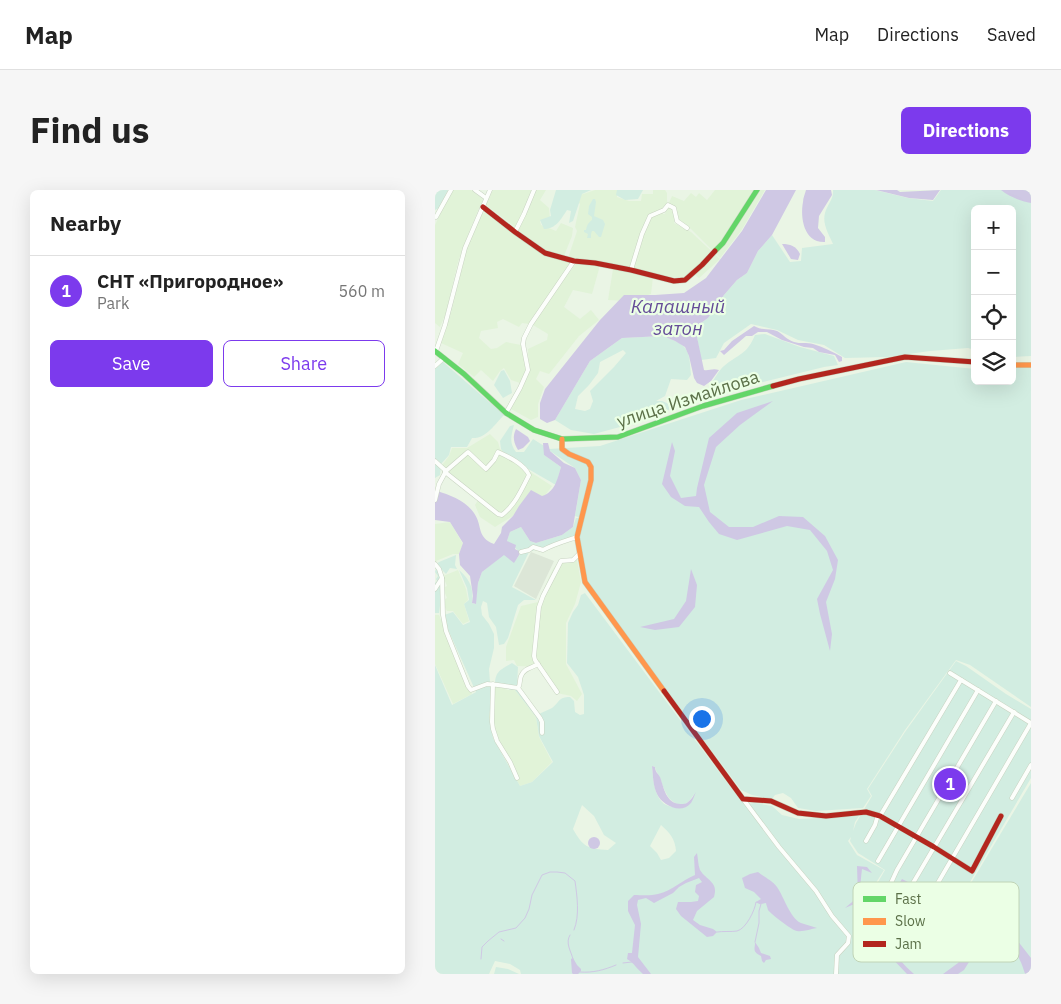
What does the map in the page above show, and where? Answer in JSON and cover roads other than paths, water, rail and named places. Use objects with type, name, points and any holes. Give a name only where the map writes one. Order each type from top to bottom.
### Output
[{"type":"street","points":[[436,217],[451,190]]},
{"type":"street","points":[[475,190],[486,198]]},
{"type":"street","points":[[435,351],[445,325],[465,248],[490,190]]},
{"type":"street","points":[[515,232],[534,190]]},
{"type":"street","points":[[483,206],[545,253],[574,261],[631,270],[674,281],[685,280],[723,243],[757,190]]},
{"type":"street","points":[[631,270],[642,234],[650,216],[664,210],[668,205],[674,208],[677,220],[687,228]]},
{"type":"street","points":[[506,413],[528,370],[523,344],[524,338],[531,324],[574,261]]},
{"type":"street","name":"улица Измайлова","points":[[435,351],[506,413],[534,430],[562,439],[619,438],[703,406],[799,380],[905,357],[971,362]]},
{"type":"street","points":[[435,366],[444,358]]},
{"type":"street","points":[[1016,365],[1031,365]]},
{"type":"street","points":[[562,439],[563,449],[569,454],[588,462],[591,467],[591,480],[577,537],[585,582],[743,799],[849,936],[848,943],[837,955],[836,974]]},
{"type":"street","points":[[435,461],[446,472],[498,514],[503,515],[515,501],[529,475],[527,470],[511,458],[498,452],[486,469],[468,452],[446,472],[437,485],[435,500]]},
{"type":"street","points":[[521,552],[533,547],[543,550],[577,537]]},
{"type":"street","points":[[557,692],[534,656],[539,607],[561,560],[573,560],[580,553]]},
{"type":"street","points":[[435,564],[443,578],[443,615],[446,631],[468,686],[471,690],[483,685],[493,684],[518,688],[542,722],[542,733]]},
{"type":"street","points":[[435,589],[443,578]]},
{"type":"street","points":[[518,688],[524,671],[538,664]]},
{"type":"street","points":[[938,882],[1031,723],[950,673]]},
{"type":"street","points":[[866,842],[877,818],[880,816],[961,680]]},
{"type":"street","points":[[493,684],[493,729],[497,741],[517,778]]},
{"type":"street","points":[[877,861],[979,690]]},
{"type":"street","points":[[891,882],[996,701]]},
{"type":"street","points":[[914,882],[1013,712]]},
{"type":"street","points":[[1012,798],[1031,765]]},
{"type":"street","points":[[743,799],[771,801],[798,813],[826,816],[866,812],[880,816],[934,847],[972,872],[1001,816]]},
{"type":"water","name":"Калашный затон","points":[[766,190],[796,190],[772,235],[758,251],[747,273],[737,280],[724,295],[708,318],[698,325],[697,337],[704,370],[719,370],[711,381],[704,386],[697,383],[685,347],[675,341],[663,336],[622,338],[590,361],[555,420],[547,423],[540,419],[540,403],[545,389],[600,320],[624,295],[684,293],[706,278],[742,231]]},
{"type":"water","points":[[806,190],[831,190],[832,195],[819,216],[818,228],[825,237],[825,242],[812,238],[805,228],[802,208]]},
{"type":"water","points":[[876,190],[897,190],[900,192],[940,190],[933,200],[909,198]]},
{"type":"water","points":[[1001,190],[1031,190],[1031,203],[1008,195]]},
{"type":"water","points":[[782,244],[790,245],[797,249],[800,254],[798,260],[791,259]]},
{"type":"water","points":[[754,326],[777,331],[794,342],[811,343],[832,351],[842,357],[842,361],[839,362],[835,355],[782,340],[767,332],[758,332],[752,336],[746,336],[724,355],[720,351],[724,350],[732,341]]},
{"type":"water","points":[[773,401],[740,425],[716,447],[704,485],[710,512],[729,527],[753,527],[779,516],[803,517],[825,536],[838,560],[835,579],[826,602],[832,634],[830,651],[817,599],[833,570],[827,551],[810,530],[787,526],[737,540],[719,534],[699,507],[685,506],[671,497],[662,484],[672,442],[675,451],[670,476],[681,498],[696,496],[709,438],[737,413]]},
{"type":"water","points":[[516,429],[528,437],[530,441],[518,450],[514,440]]},
{"type":"water","points":[[543,443],[548,443],[550,451],[564,463],[575,468],[581,480],[573,527],[562,535],[536,543],[530,541],[521,527],[510,532],[507,541],[516,545],[515,549],[521,552],[514,563],[504,555],[482,572],[478,583],[476,604],[472,603],[473,596],[470,576],[460,565],[459,554],[463,543],[450,522],[435,520],[437,491],[467,505],[477,518],[482,535],[494,544],[501,533],[502,527],[513,516],[531,490],[542,496],[550,492],[555,485],[561,467],[544,455]]},
{"type":"water","points":[[691,569],[697,585],[695,607],[679,627],[655,630],[640,627],[674,619],[686,601]]},
{"type":"water","points":[[652,766],[655,767],[664,790],[672,801],[685,804],[696,792],[687,807],[672,807],[659,798],[653,780]]},
{"type":"water","points":[[596,837],[599,838],[599,848],[592,849],[589,848],[588,841],[589,838]]},
{"type":"water","points":[[697,853],[700,870],[711,882],[715,892],[714,897],[697,911],[693,920],[717,932],[713,936],[707,937],[681,916],[676,909],[678,902],[698,901],[699,896],[695,892],[696,885],[702,882],[699,878],[686,883],[673,893],[654,903],[646,898],[638,900],[637,905],[641,924],[638,957],[651,974],[643,974],[627,959],[628,953],[632,953],[635,925],[628,911],[628,901],[634,895],[663,893],[695,875],[694,857]]},
{"type":"water","points":[[857,866],[867,867],[872,873],[862,869],[861,882],[858,882]]},
{"type":"water","points":[[758,872],[777,887],[790,912],[797,920],[817,928],[797,931],[770,912],[766,903],[756,902],[761,899],[754,892],[745,888],[742,878]]},
{"type":"water","points":[[755,942],[761,953],[770,956],[771,959],[766,960],[764,963],[762,961],[761,956],[756,953]]},
{"type":"water","points":[[1019,943],[1031,958],[1031,974],[1025,974],[1019,959]]},
{"type":"water","points":[[573,958],[581,969],[578,974],[572,973],[571,959]]},
{"type":"water","points":[[896,962],[903,962],[914,974],[907,974]]},
{"type":"water","points":[[969,962],[964,970],[958,974],[943,974],[958,963]]},
{"type":"waterway","points":[[481,959],[482,947],[488,941],[499,932],[516,928],[525,918],[532,895],[542,875],[550,872],[565,873],[575,881],[577,912],[574,930]]},
{"type":"waterway","points":[[717,932],[737,931],[744,927],[754,910],[756,902],[761,904],[755,942]]},
{"type":"waterway","points":[[570,935],[568,944],[573,959]]},
{"type":"waterway","points":[[623,963],[632,962]]},
{"type":"waterway","points":[[580,972],[598,971],[616,965]]},
{"type":"place","name":"СНТ «Пригородное»","points":[[950,784]]}]
